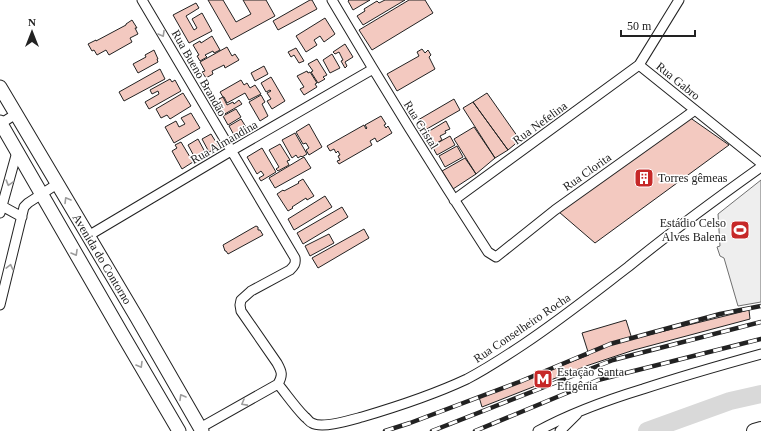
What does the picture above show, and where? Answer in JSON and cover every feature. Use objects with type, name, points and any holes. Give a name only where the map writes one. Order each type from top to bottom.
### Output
[{"type":"main road","name":"Avenida do Contorno","points":[[0,87],[133,311],[201,430]]},
{"type":"main road","name":"Avenida do Contorno","points":[[0,123],[179,431]]},
{"type":"main road","points":[[754,431],[761,429]]},
{"type":"street","name":"Rua Bueno Brandão","points":[[142,0],[293,255],[295,263],[290,270],[251,291],[240,300],[242,311],[282,370],[282,378],[278,384]]},
{"type":"street","name":"Rua Cristal","points":[[332,0],[372,69],[454,200],[488,252],[496,258]]},
{"type":"street","name":"Rua Gabro","points":[[678,0],[639,65],[761,164]]},
{"type":"street","name":"Rua Nefelina","points":[[454,200],[639,65]]},
{"type":"street","name":"Rua Almandina","points":[[88,236],[372,69]]},
{"type":"street","name":"Rua Clorita","points":[[496,258],[555,210],[695,110]]},
{"type":"street","points":[[0,123],[16,114]]},
{"type":"street","points":[[17,152],[1,209],[22,217]]},
{"type":"street","name":"Rua Conselheiro Rocha","points":[[278,384],[312,423],[326,425],[343,422],[395,407],[467,378],[508,354],[589,298],[641,256],[761,167]]},
{"type":"street","points":[[0,305],[1,295],[24,207],[57,184]]},
{"type":"street","points":[[538,431],[555,422],[612,398],[694,372],[761,354]]},
{"type":"street","points":[[201,430],[278,384]]},
{"type":"street","points":[[560,431],[581,411]]},
{"type":"shaded area","name":"Estádio Celso Alves Balena","points":[[761,180],[761,302],[738,306],[724,258],[720,256],[717,247],[720,246],[718,214]]},
{"type":"building","points":[[208,0],[223,0],[236,22],[251,14],[243,0],[266,0],[275,16],[231,40]]},
{"type":"building","points":[[312,0],[317,9],[278,30],[273,21]]},
{"type":"building","points":[[370,0],[353,10],[348,1]]},
{"type":"building","points":[[385,0],[405,0],[363,25],[357,16],[365,11],[364,9],[377,1],[379,3]]},
{"type":"building","points":[[409,0],[425,0],[433,13],[372,50],[359,30]]},
{"type":"building","points":[[196,3],[199,8],[186,16],[194,30],[197,28],[192,19],[202,13],[212,31],[189,43],[173,15]]},
{"type":"building","points":[[325,18],[335,34],[324,42],[320,36],[314,40],[317,45],[306,52],[296,36]]},
{"type":"building","points":[[132,20],[137,28],[135,28],[138,34],[130,38],[132,42],[109,55],[106,50],[97,55],[94,50],[92,51],[88,44],[126,25]]},
{"type":"building","points":[[212,36],[220,50],[214,53],[213,51],[205,55],[207,57],[200,61],[197,56],[199,55],[193,45],[200,41],[201,43]]},
{"type":"building","points":[[345,44],[353,57],[345,62],[347,66],[345,68],[341,61],[343,60],[339,52],[335,54],[333,52]]},
{"type":"building","points":[[227,47],[232,56],[235,54],[239,60],[225,68],[224,65],[212,71],[213,74],[206,78],[202,72],[205,71],[200,62]]},
{"type":"building","points":[[296,48],[304,61],[299,63],[294,55],[291,57],[288,52]]},
{"type":"building","points":[[422,49],[425,53],[428,50],[431,55],[429,57],[435,69],[397,91],[387,74],[419,56],[417,52]]},
{"type":"building","points":[[154,50],[158,62],[138,73],[133,64],[146,57],[145,55]]},
{"type":"building","points":[[332,54],[340,68],[330,73],[323,60]]},
{"type":"building","points":[[317,59],[327,75],[323,77],[325,79],[318,83],[308,64]]},
{"type":"building","points":[[264,66],[268,74],[255,81],[251,73]]},
{"type":"building","points":[[160,69],[165,79],[124,101],[119,92]]},
{"type":"building","points":[[307,71],[308,73],[310,72],[317,83],[315,84],[317,87],[304,95],[300,89],[304,87],[297,76]]},
{"type":"building","points":[[271,77],[285,101],[272,109],[267,101],[271,99],[267,93],[271,91],[266,92],[261,83]]},
{"type":"building","points":[[170,79],[172,82],[175,80],[181,91],[149,109],[145,102],[159,94],[158,91],[152,94],[150,90]]},
{"type":"building","points":[[241,80],[244,85],[247,83],[250,88],[255,85],[261,94],[249,100],[245,93],[227,103],[220,92]]},
{"type":"building","points":[[183,93],[191,106],[170,119],[167,115],[161,118],[156,109]]},
{"type":"building","points":[[487,93],[520,140],[508,150],[473,102]]},
{"type":"building","points":[[261,95],[265,102],[262,104],[268,116],[260,121],[249,102]]},
{"type":"building","points":[[223,97],[227,105],[233,102],[234,104],[239,100],[242,104],[223,115],[216,104],[221,102],[219,99]]},
{"type":"building","points":[[454,99],[460,110],[425,130],[418,120]]},
{"type":"building","points":[[473,102],[508,150],[495,158],[463,108]]},
{"type":"building","points":[[236,109],[241,117],[228,125],[223,116]]},
{"type":"building","points":[[191,113],[200,128],[174,143],[165,127],[176,121],[179,127],[185,124],[181,118]]},
{"type":"building","points":[[381,116],[386,124],[384,125],[386,128],[388,126],[392,133],[377,142],[375,138],[370,141],[372,145],[339,164],[337,161],[340,160],[338,151],[336,153],[334,149],[330,151],[327,146],[364,125],[366,129],[367,128],[365,125]]},
{"type":"building","name":"Torres gêmeas","points":[[689,117],[729,145],[595,243],[559,212]]},
{"type":"building","points":[[241,119],[246,127],[234,135],[229,126]]},
{"type":"building","points":[[446,121],[450,129],[445,131],[446,133],[440,136],[442,140],[433,145],[426,133]]},
{"type":"building","points":[[309,124],[322,147],[309,155],[306,150],[309,148],[306,143],[303,144],[296,132]]},
{"type":"building","points":[[474,127],[495,158],[476,174],[454,139]]},
{"type":"building","points":[[295,133],[307,154],[298,158],[296,155],[292,158],[282,140]]},
{"type":"building","points":[[211,134],[219,147],[209,152],[202,139]]},
{"type":"building","points":[[450,136],[455,145],[437,155],[432,146]]},
{"type":"building","points":[[198,139],[205,152],[195,158],[188,145]]},
{"type":"building","points":[[181,142],[193,162],[182,169],[172,151],[177,148],[175,145]]},
{"type":"building","points":[[280,144],[290,160],[287,161],[289,165],[278,171],[276,169],[279,167],[269,150]]},
{"type":"building","points":[[457,146],[463,157],[445,167],[439,156]]},
{"type":"building","points":[[262,148],[276,172],[261,181],[259,178],[264,175],[261,171],[257,174],[247,157]]},
{"type":"building","points":[[304,157],[311,168],[275,188],[269,178]]},
{"type":"building","points":[[465,158],[476,174],[453,189],[442,171]]},
{"type":"building","points":[[303,179],[314,196],[307,200],[306,198],[288,211],[277,194],[299,183],[298,182]]},
{"type":"building","points":[[325,196],[332,207],[294,230],[288,219]]},
{"type":"building","points":[[342,207],[348,217],[303,244],[297,233]]},
{"type":"building","points":[[256,226],[263,235],[228,254],[225,251],[223,245]]},
{"type":"building","points":[[364,229],[369,238],[318,268],[312,258]]},
{"type":"building","points":[[329,234],[334,243],[310,256],[305,246]]},
{"type":"building","points":[[749,310],[750,319],[634,350],[589,365],[482,407],[479,397],[589,355],[582,333],[626,320],[632,339]]},
{"type":"waterway","points":[[647,431],[730,401],[761,394]]},
{"type":"railway","points":[[385,431],[519,382],[610,344],[720,314],[761,306]]},
{"type":"railway","points":[[432,431],[613,360],[761,322]]},
{"type":"railway","points":[[475,431],[598,380],[761,339]]},
{"type":"place","name":"Torres gêmeas","points":[[644,178]]},
{"type":"place","name":"Estádio Celso Alves Balena","points":[[740,230]]},
{"type":"place","name":"Estação Santa Efigênia","points":[[543,379]]}]
